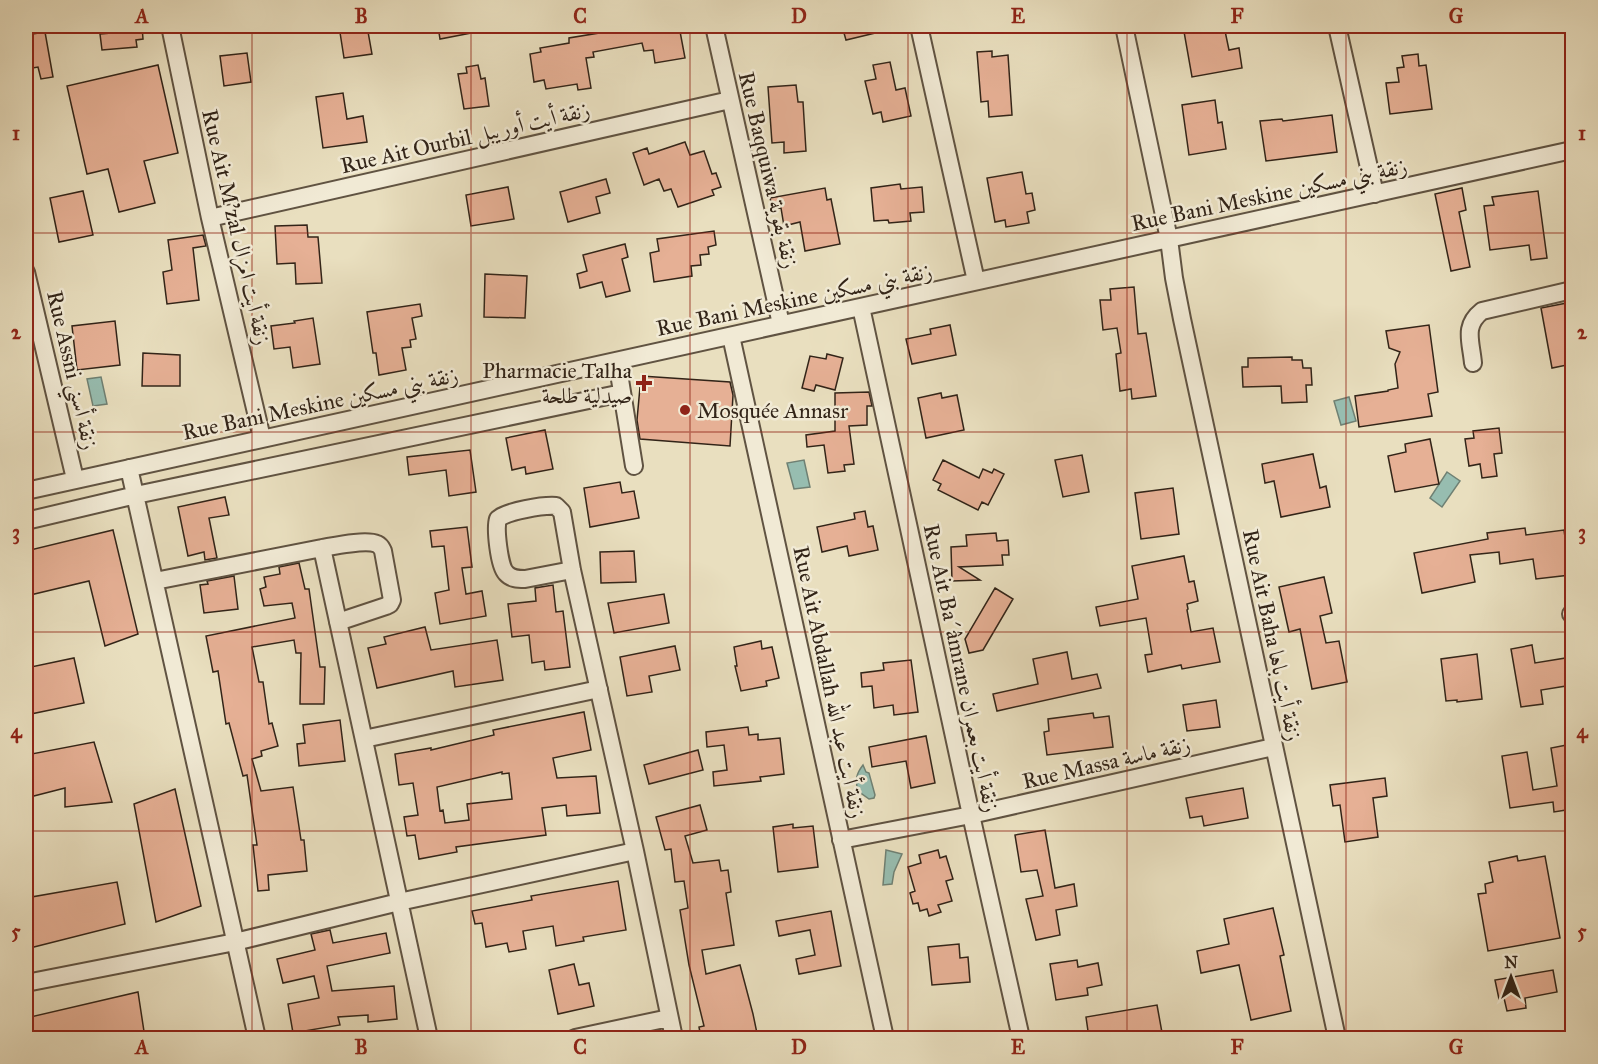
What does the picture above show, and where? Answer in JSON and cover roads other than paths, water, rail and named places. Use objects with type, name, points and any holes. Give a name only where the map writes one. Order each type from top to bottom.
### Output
[{"type":"street","name":"Rue Ait M'zal زنقة أيت امزال","points":[[170,26],[210,218],[262,438]]},
{"type":"street","name":"Rue Baqquiwa زنقة بقوية","points":[[714,26],[781,324]]},
{"type":"street","points":[[919,26],[976,281]]},
{"type":"street","points":[[1124,26],[1169,239]]},
{"type":"street","points":[[1337,26],[1375,194]]},
{"type":"street","name":"Rue Ait Ourbil زنقة أيت أوريبل","points":[[210,218],[730,100]]},
{"type":"street","name":"Rue Bani Meskine زنقة بني مسكين","points":[[26,491],[1572,150]]},
{"type":"street","name":"Rue Ait Baha زنقة أيت باها","points":[[1169,239],[1180,308],[1337,1038]]},
{"type":"street","name":"Rue Assni زنقة أسني","points":[[26,272],[75,479]]},
{"type":"street","points":[[1473,363],[1469,328],[1472,320],[1482,311],[1572,290]]},
{"type":"street","name":"Rue Ait Ba´âmrane زنقة أيت بعمران","points":[[861,307],[1021,1038]]},
{"type":"street","name":"Rue Ait Abdallah زنقة أيت عبد الله","points":[[731,336],[885,1038]]},
{"type":"street","points":[[617,361],[634,466]]},
{"type":"street","points":[[26,521],[135,495],[622,393]]},
{"type":"street","points":[[129,468],[257,1038]]},
{"type":"street","points":[[572,570],[525,579],[508,575],[502,567],[496,527],[498,519],[505,514],[547,506],[559,508],[562,512],[572,570],[674,1038]]},
{"type":"street","points":[[155,581],[322,548],[368,542],[377,544],[383,551],[392,595],[390,604],[338,622]]},
{"type":"street","points":[[322,548],[429,1038]]},
{"type":"street","points":[[364,739],[599,689]]},
{"type":"street","name":"Rue Massa زنقة ماسة","points":[[842,840],[971,816],[1273,747]]},
{"type":"street","points":[[26,983],[235,942],[399,902],[635,851]]},
{"type":"street","points":[[575,1038],[669,1018]]},
{"type":"water","points":[[101,377],[107,404],[93,406],[87,379]]},
{"type":"water","points":[[1349,397],[1356,421],[1341,425],[1334,401]]},
{"type":"water","points":[[804,460],[810,487],[794,489],[787,463]]},
{"type":"water","points":[[1447,472],[1460,481],[1442,507],[1430,498]]},
{"type":"water","points":[[863,765],[869,773],[874,798],[869,799],[858,791],[857,777]]},
{"type":"water","points":[[886,850],[902,854],[894,872],[892,884],[883,885]]},
{"type":"place","name":"Pharmacie Talha صيدلية طلحة","points":[[644,383]]},
{"type":"place","name":"Mosquée Annasr","points":[[685,410]]}]
